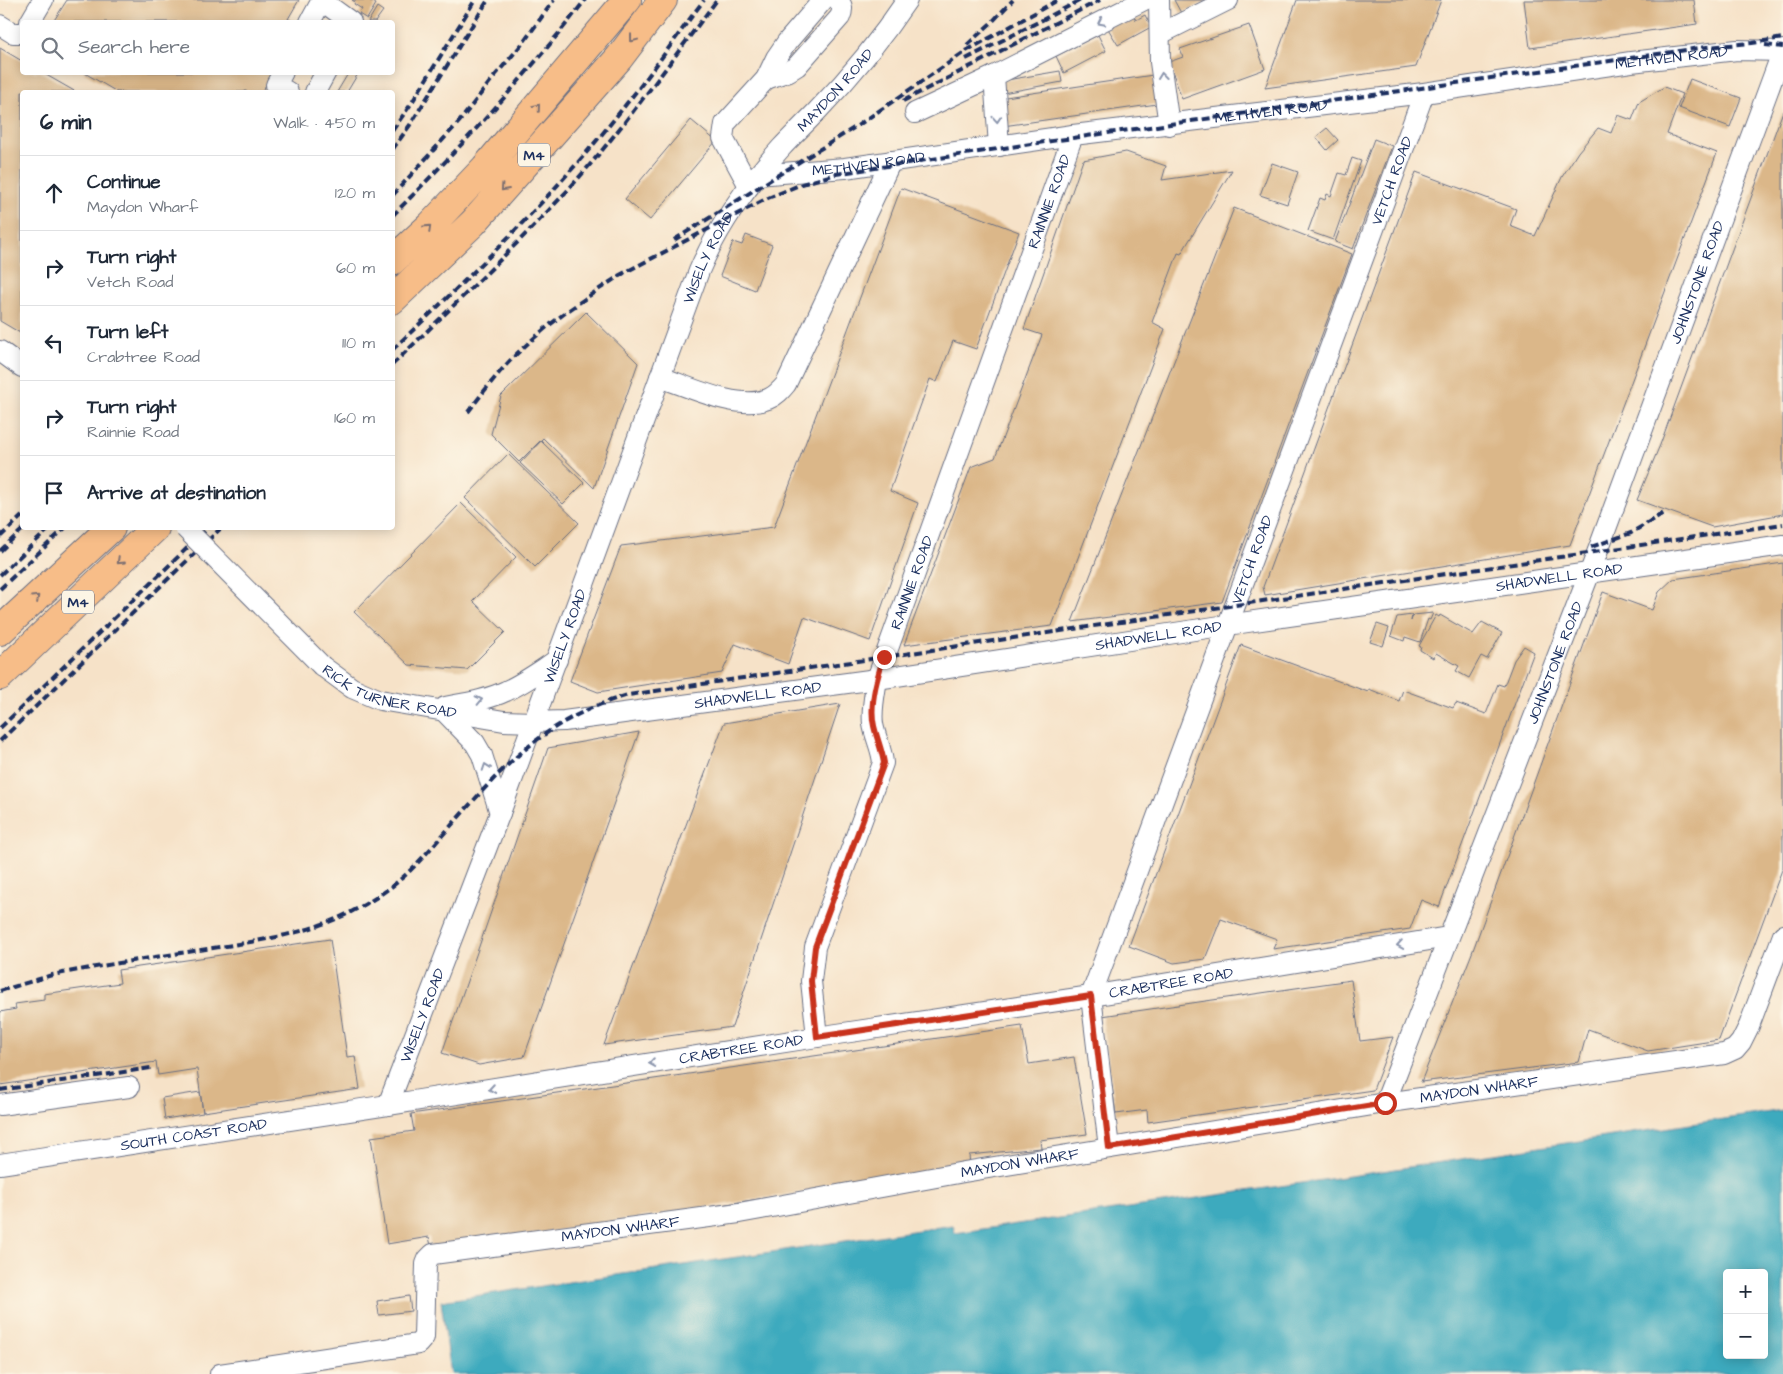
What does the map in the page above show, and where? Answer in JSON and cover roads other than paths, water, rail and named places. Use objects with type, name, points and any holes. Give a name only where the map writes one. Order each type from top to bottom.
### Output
[{"type":"highway","name":"M4","points":[[395,259],[485,168],[627,0]]},
{"type":"highway","name":"M4","points":[[395,297],[474,223],[619,58],[663,0]]},
{"type":"highway","name":"M4","points":[[0,631],[109,530]]},
{"type":"highway","name":"M4","points":[[0,676],[153,530]]},
{"type":"street","points":[[31,20],[43,0]]},
{"type":"street","points":[[753,181],[723,138],[725,124],[766,79],[776,58],[787,42],[823,0]]},
{"type":"street","points":[[766,79],[789,71],[806,57],[840,17],[843,9],[838,0]]},
{"type":"street","name":"MAYDON ROAD","points":[[753,181],[865,57],[907,0]]},
{"type":"street","points":[[915,113],[994,76],[1144,0]]},
{"type":"street","points":[[1160,0],[1161,73],[1169,124]]},
{"type":"street","points":[[1160,34],[1228,0]]},
{"type":"street","points":[[311,20],[322,1],[348,20]]},
{"type":"street","points":[[0,25],[12,33],[20,33]]},
{"type":"street","name":"METHVEN ROAD","points":[[753,181],[1073,135],[1424,93],[1631,62],[1737,50],[1783,51]]},
{"type":"street","name":"JOHNSTONE ROAD","points":[[1385,1103],[1590,572],[1783,51]]},
{"type":"street","points":[[315,90],[324,75]]},
{"type":"street","points":[[994,76],[1000,146]]},
{"type":"street","name":"VETCH ROAD","points":[[1109,1148],[1091,996],[1424,93]]},
{"type":"street","name":"RAINNIE ROAD","points":[[817,1037],[811,981],[815,947],[884,763],[873,725],[877,679],[1073,135]]},
{"type":"street","points":[[660,377],[737,401],[754,402],[769,399],[778,392],[786,384],[891,161]]},
{"type":"street","name":"WISELY ROAD","points":[[388,1105],[500,814],[699,271],[725,219],[753,181]]},
{"type":"street","points":[[0,351],[20,365]]},
{"type":"street","name":"RICK TURNER ROAD","points":[[187,530],[322,666],[352,688],[380,700],[438,711],[504,721],[533,722]]},
{"type":"street","name":"SHADWELL ROAD","points":[[533,722],[564,721],[877,679],[1227,625],[1783,545]]},
{"type":"street","points":[[438,711],[506,691],[524,682],[557,660]]},
{"type":"street","points":[[438,711],[475,743],[482,755],[500,814]]},
{"type":"street","name":"MAYDON WHARF","points":[[220,1374],[418,1344],[424,1337],[425,1267],[428,1259],[433,1254],[739,1213],[964,1172],[1385,1103],[1724,1054],[1735,1049],[1749,1026],[1783,935]]},
{"type":"street","name":"CRABTREE ROAD","points":[[388,1105],[1091,996],[1448,937]]},
{"type":"street","points":[[0,1105],[129,1087]]},
{"type":"street","name":"SOUTH COAST ROAD","points":[[0,1164],[388,1105]]},
{"type":"water","points":[[1783,1110],[1783,1374],[451,1374],[441,1301],[953,1225],[955,1233],[1350,1176]]},
{"type":"railway","points":[[395,127],[475,0]]},
{"type":"railway","points":[[395,146],[488,0]]},
{"type":"railway","points":[[395,193],[459,122],[523,43],[554,0]]},
{"type":"railway","points":[[395,213],[492,111],[540,57],[585,0]]},
{"type":"railway","points":[[395,347],[514,231],[572,169],[637,90],[704,0]]},
{"type":"railway","points":[[395,362],[503,257],[567,191],[625,121],[717,0]]},
{"type":"railway","points":[[967,45],[1013,0]]},
{"type":"railway","points":[[674,240],[857,126],[966,51],[1058,0]]},
{"type":"railway","points":[[966,59],[1081,0]]},
{"type":"railway","points":[[903,101],[1100,0]]},
{"type":"railway","points":[[618,276],[768,198],[802,184],[836,174],[1017,146],[1707,47],[1783,38]]},
{"type":"railway","points":[[1765,45],[1783,47]]},
{"type":"railway","points":[[468,412],[515,355],[535,337],[597,290],[624,273]]},
{"type":"railway","points":[[1591,547],[1631,533],[1665,512]]},
{"type":"railway","points":[[0,537],[20,518]]},
{"type":"railway","points":[[0,991],[52,975],[282,936],[346,915],[387,890],[412,869],[489,784],[528,747],[572,717],[598,705],[628,695],[1783,524]]},
{"type":"railway","points":[[0,551],[22,530]]},
{"type":"railway","points":[[0,575],[48,530]]},
{"type":"railway","points":[[0,589],[63,530]]},
{"type":"railway","points":[[0,728],[206,530]]},
{"type":"railway","points":[[0,741],[219,530]]},
{"type":"railway","points":[[0,1090],[151,1068]]}]
